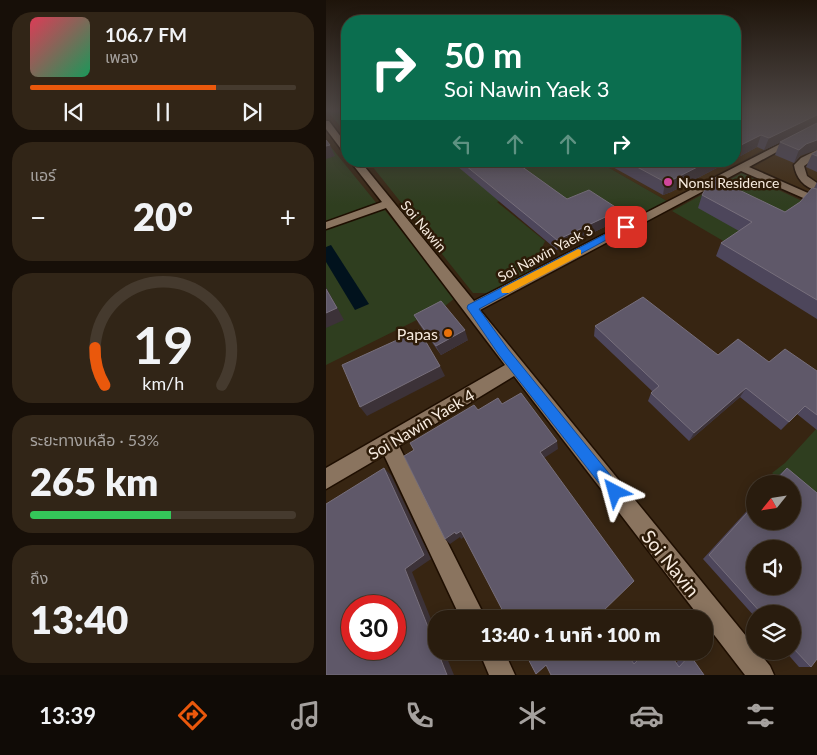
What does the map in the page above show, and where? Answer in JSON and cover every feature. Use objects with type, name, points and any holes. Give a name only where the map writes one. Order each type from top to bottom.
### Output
[{"type":"street","name":"Soi Nawin Yaek 3","points":[[472,308],[790,142]]},
{"type":"street","points":[[817,154],[804,160],[799,166],[800,174],[803,178],[817,188]]},
{"type":"street","name":"Soi Nawin","points":[[359,167],[387,204],[472,308]]},
{"type":"street","points":[[742,167],[817,202]]},
{"type":"street","points":[[326,226],[387,204]]},
{"type":"street","name":"Soi Navin","points":[[472,308],[516,368],[761,675]]},
{"type":"street","name":"Soi Nawin Yaek 4","points":[[326,479],[516,368]]},
{"type":"street","points":[[388,444],[470,610]]},
{"type":"street","points":[[494,660],[502,675]]},
{"type":"shaded area","name":"Nonsi Residence","points":[[741,142],[762,142],[770,146],[741,161]]},
{"type":"shaded area","points":[[796,142],[817,142],[817,196],[754,167]]},
{"type":"shaded area","name":"Nonsi Residence","points":[[608,167],[731,167],[667,201]]},
{"type":"green space","points":[[327,142],[341,159],[341,167],[347,167],[378,205],[326,223]]},
{"type":"green space","points":[[373,167],[468,167],[478,174],[499,167],[608,167],[667,201],[626,222],[576,208],[541,184],[497,202],[545,241],[532,270],[488,293],[473,293]]},
{"type":"green space","points":[[742,173],[813,206],[737,249],[672,211]]},
{"type":"green space","points":[[384,209],[455,298],[445,306],[326,365],[326,230]]},
{"type":"green space","points":[[817,428],[817,512],[801,494],[801,475],[774,475],[772,473],[785,463]]},
{"type":"water","points":[[331,245],[369,304],[355,310],[326,262],[326,247]]},
{"type":"building","points":[[781,142],[810,142],[799,150]]},
{"type":"building","points":[[467,167],[522,167],[567,199],[589,190],[620,210],[557,240]]},
{"type":"building","points":[[637,167],[697,167],[674,179],[665,182]]},
{"type":"building","points":[[712,177],[785,212],[800,202],[812,188],[817,189],[817,300],[721,243],[752,222],[702,195]]},
{"type":"building","points":[[326,289],[337,308],[326,313]]},
{"type":"building","points":[[643,297],[718,355],[738,339],[769,362],[785,349],[817,371],[817,415],[805,406],[789,422],[746,388],[694,433],[651,393],[659,386],[595,326]]},
{"type":"building","points":[[441,301],[465,330],[436,346],[414,315]]},
{"type":"building","points":[[419,330],[440,366],[360,407],[342,365]]},
{"type":"building","points":[[521,393],[557,441],[540,452],[634,581],[604,610],[502,610],[461,531],[456,534],[455,532],[445,539],[404,456],[414,450],[410,443],[474,405],[478,410],[498,398],[502,404]]},
{"type":"building","points":[[384,468],[424,555],[405,569],[428,627],[428,660],[441,660],[447,675],[326,675],[326,504]]},
{"type":"building","points":[[787,468],[795,475],[781,475]]},
{"type":"building","points":[[801,480],[817,493],[817,659],[811,667],[801,656],[801,605],[754,605],[709,555],[746,514],[746,530],[801,530]]},
{"type":"building","points":[[529,660],[631,660],[634,664],[638,660],[674,660],[679,667],[685,660],[694,660],[704,675],[551,675],[546,665],[536,674]]},
{"type":"slow traffic","points":[[506,290],[578,252]]},
{"type":"place","name":"Nonsi Residence","points":[[668,182]]},
{"type":"place","name":"Papas","points":[[448,333]]},
{"type":"route","points":[[615,492],[504,352],[472,308],[626,227]]}]
